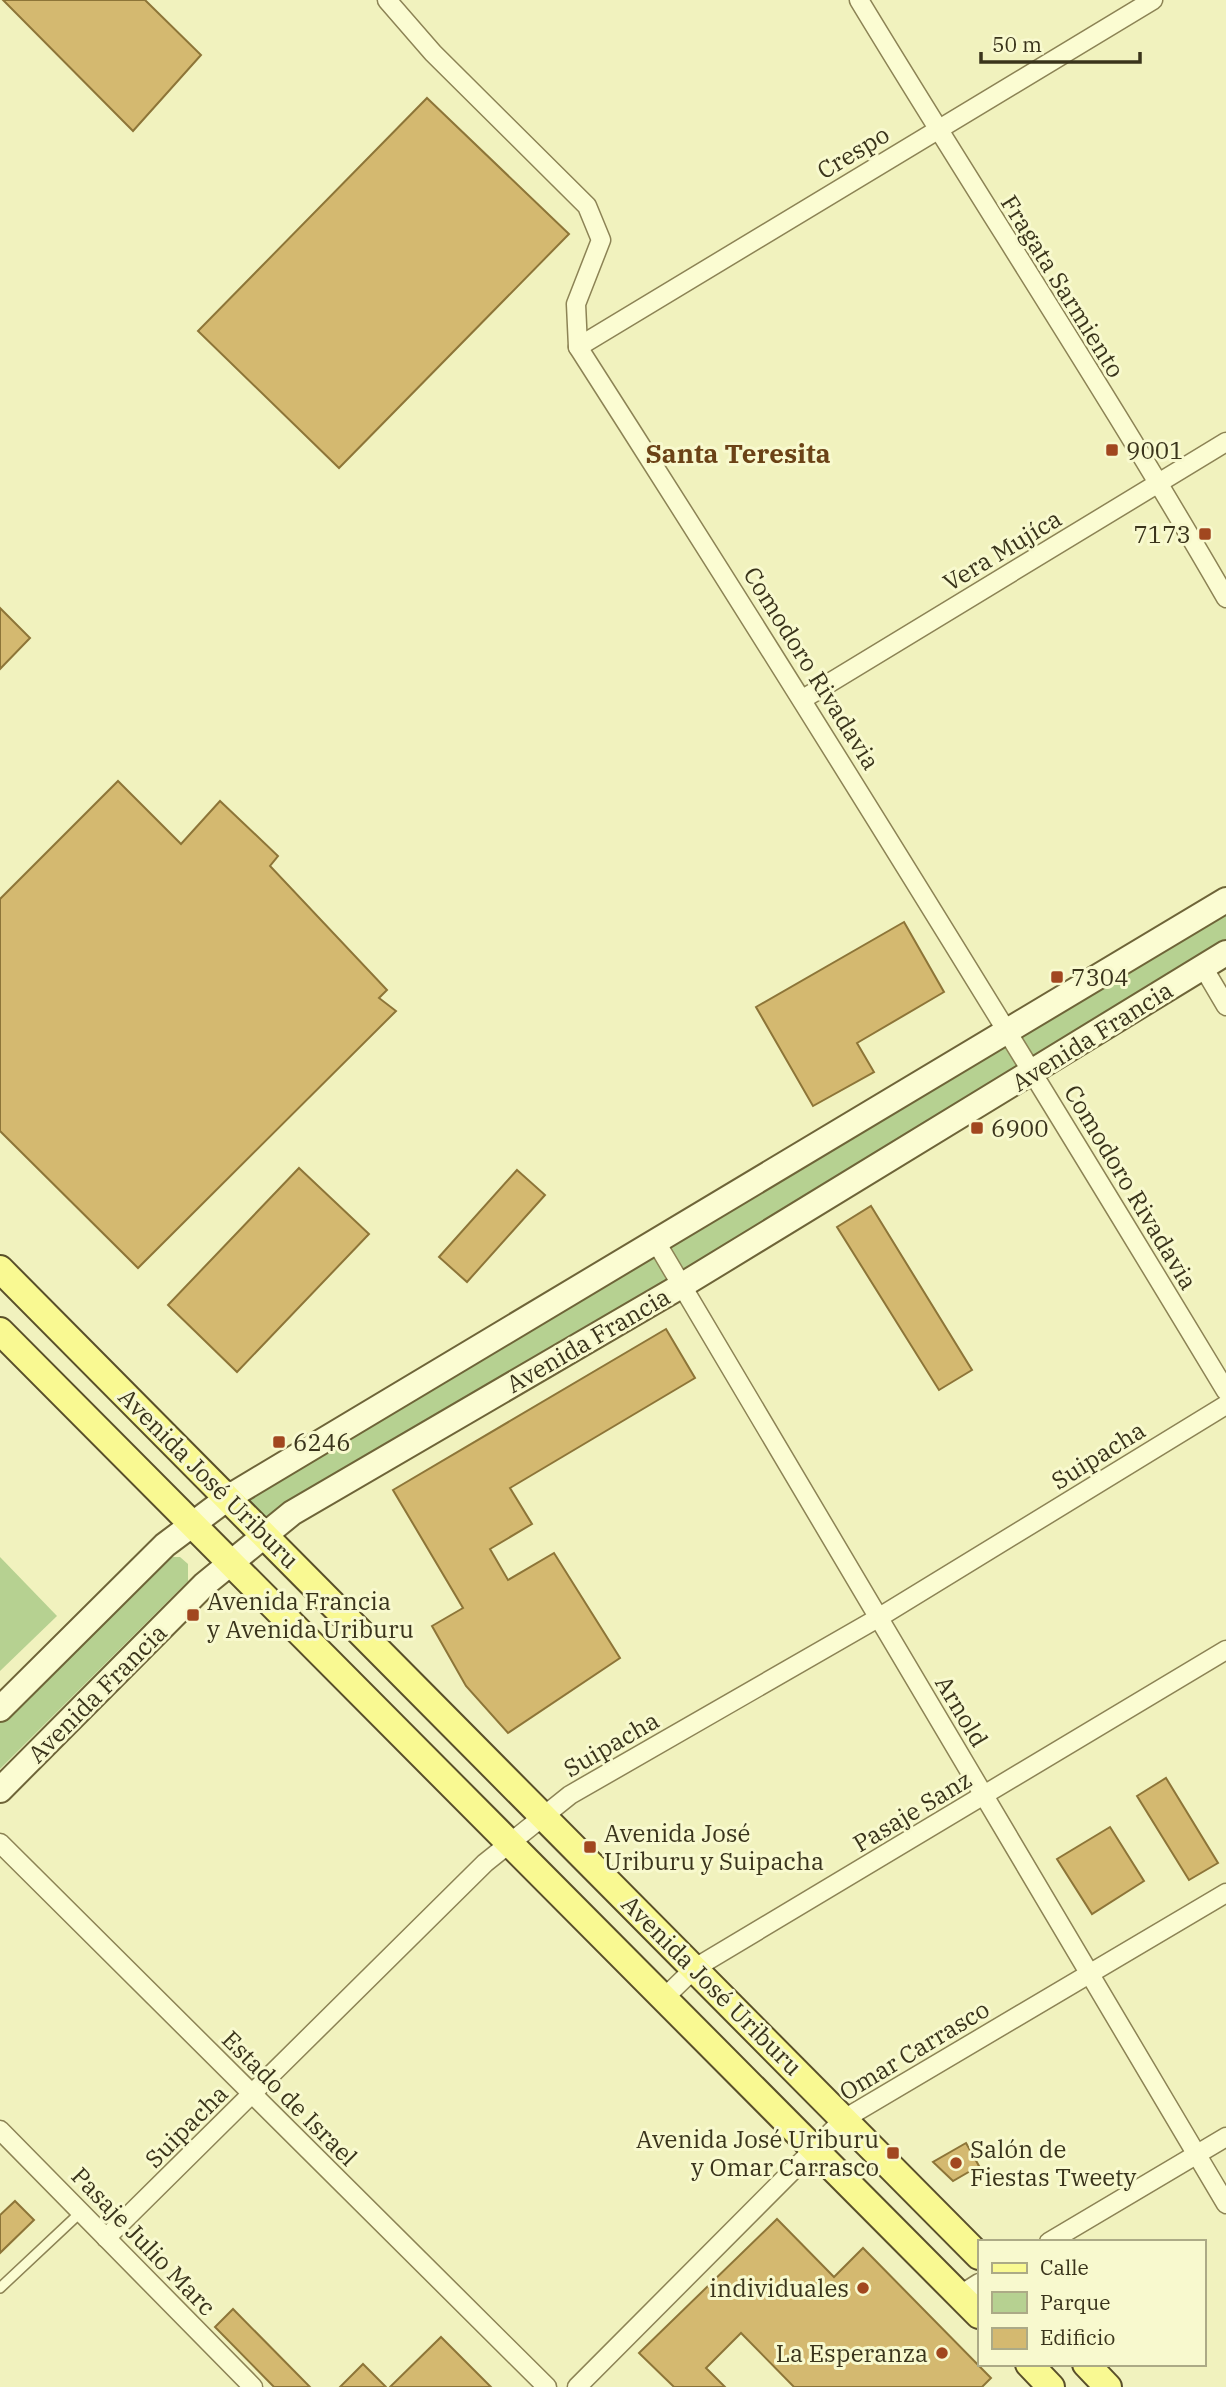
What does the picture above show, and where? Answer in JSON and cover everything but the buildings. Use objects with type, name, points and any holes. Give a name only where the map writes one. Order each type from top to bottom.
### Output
[{"type":"main road","name":"Avenida Francia","points":[[0,1709],[165,1545],[229,1497],[1226,900]]},
{"type":"main road","name":"Avenida Francia","points":[[0,1790],[205,1584],[292,1513],[681,1286],[1226,953]]},
{"type":"main road","name":"Avenida José Uriburu","points":[[0,1269],[265,1533],[978,2255]]},
{"type":"main road","name":"Avenida José Uriburu","points":[[0,1331],[815,2149],[969,2289],[978,2312]]},
{"type":"main road","points":[[1031,2366],[1051,2387]]},
{"type":"main road","points":[[1088,2366],[1108,2387]]},
{"type":"street","name":"Comodoro Rivadavia","points":[[387,0],[433,53],[587,206],[601,240],[576,304],[578,347],[803,699],[1009,1030],[1226,1391]]},
{"type":"street","name":"Fragata Sarmiento","points":[[859,0],[937,130],[1160,483],[1226,597]]},
{"type":"street","name":"Crespo","points":[[578,347],[1153,0]]},
{"type":"street","name":"Vera Mujíca","points":[[803,699],[1226,442]]},
{"type":"street","points":[[1203,967],[1226,1006]]},
{"type":"street","name":"Arnold","points":[[656,1242],[1226,2204]]},
{"type":"street","name":"Suipacha","points":[[106,2238],[485,1863],[570,1796],[878,1618],[1226,1405]]},
{"type":"street","name":"Pasaje Sanz","points":[[664,1998],[695,1968],[1226,1650]]},
{"type":"street","name":"Estado de Israel","points":[[0,1843],[547,2387]]},
{"type":"street","name":"Omar Carrasco","points":[[577,2387],[844,2119],[1226,1893]]},
{"type":"street","name":"Pasaje Julio Marc","points":[[0,2130],[253,2387]]},
{"type":"street","points":[[1052,2240],[1226,2137]]},
{"type":"lane","points":[[0,2288],[80,2212]]},
{"type":"green space","points":[[1226,900],[1226,953],[265,1533],[229,1497]]},
{"type":"green space","points":[[0,1557],[57,1616],[0,1671]]},
{"type":"green space","points":[[180,1557],[188,1564],[188,1581],[0,1769],[0,1722],[164,1560]]},
{"type":"place","name":"9001","points":[[1112,450]]},
{"type":"place","name":"7173","points":[[1205,534]]},
{"type":"place","name":"7304","points":[[1057,977]]},
{"type":"place","name":"6900","points":[[977,1128]]},
{"type":"place","name":"6246","points":[[279,1442]]},
{"type":"place","name":"Avenida Francia y Avenida Uriburu","points":[[193,1615]]},
{"type":"place","name":"Avenida José Uriburu y Suipacha","points":[[590,1847]]},
{"type":"place","name":"Avenida José Uriburu y Omar Carrasco","points":[[893,2153]]},
{"type":"place","name":"Salón de Fiestas Tweety","points":[[956,2163]]},
{"type":"place","name":"individuales","points":[[863,2288]]},
{"type":"place","name":"La Esperanza","points":[[942,2353]]},
{"type":"district","name":"Santa Teresita","points":[[738,453]]}]
